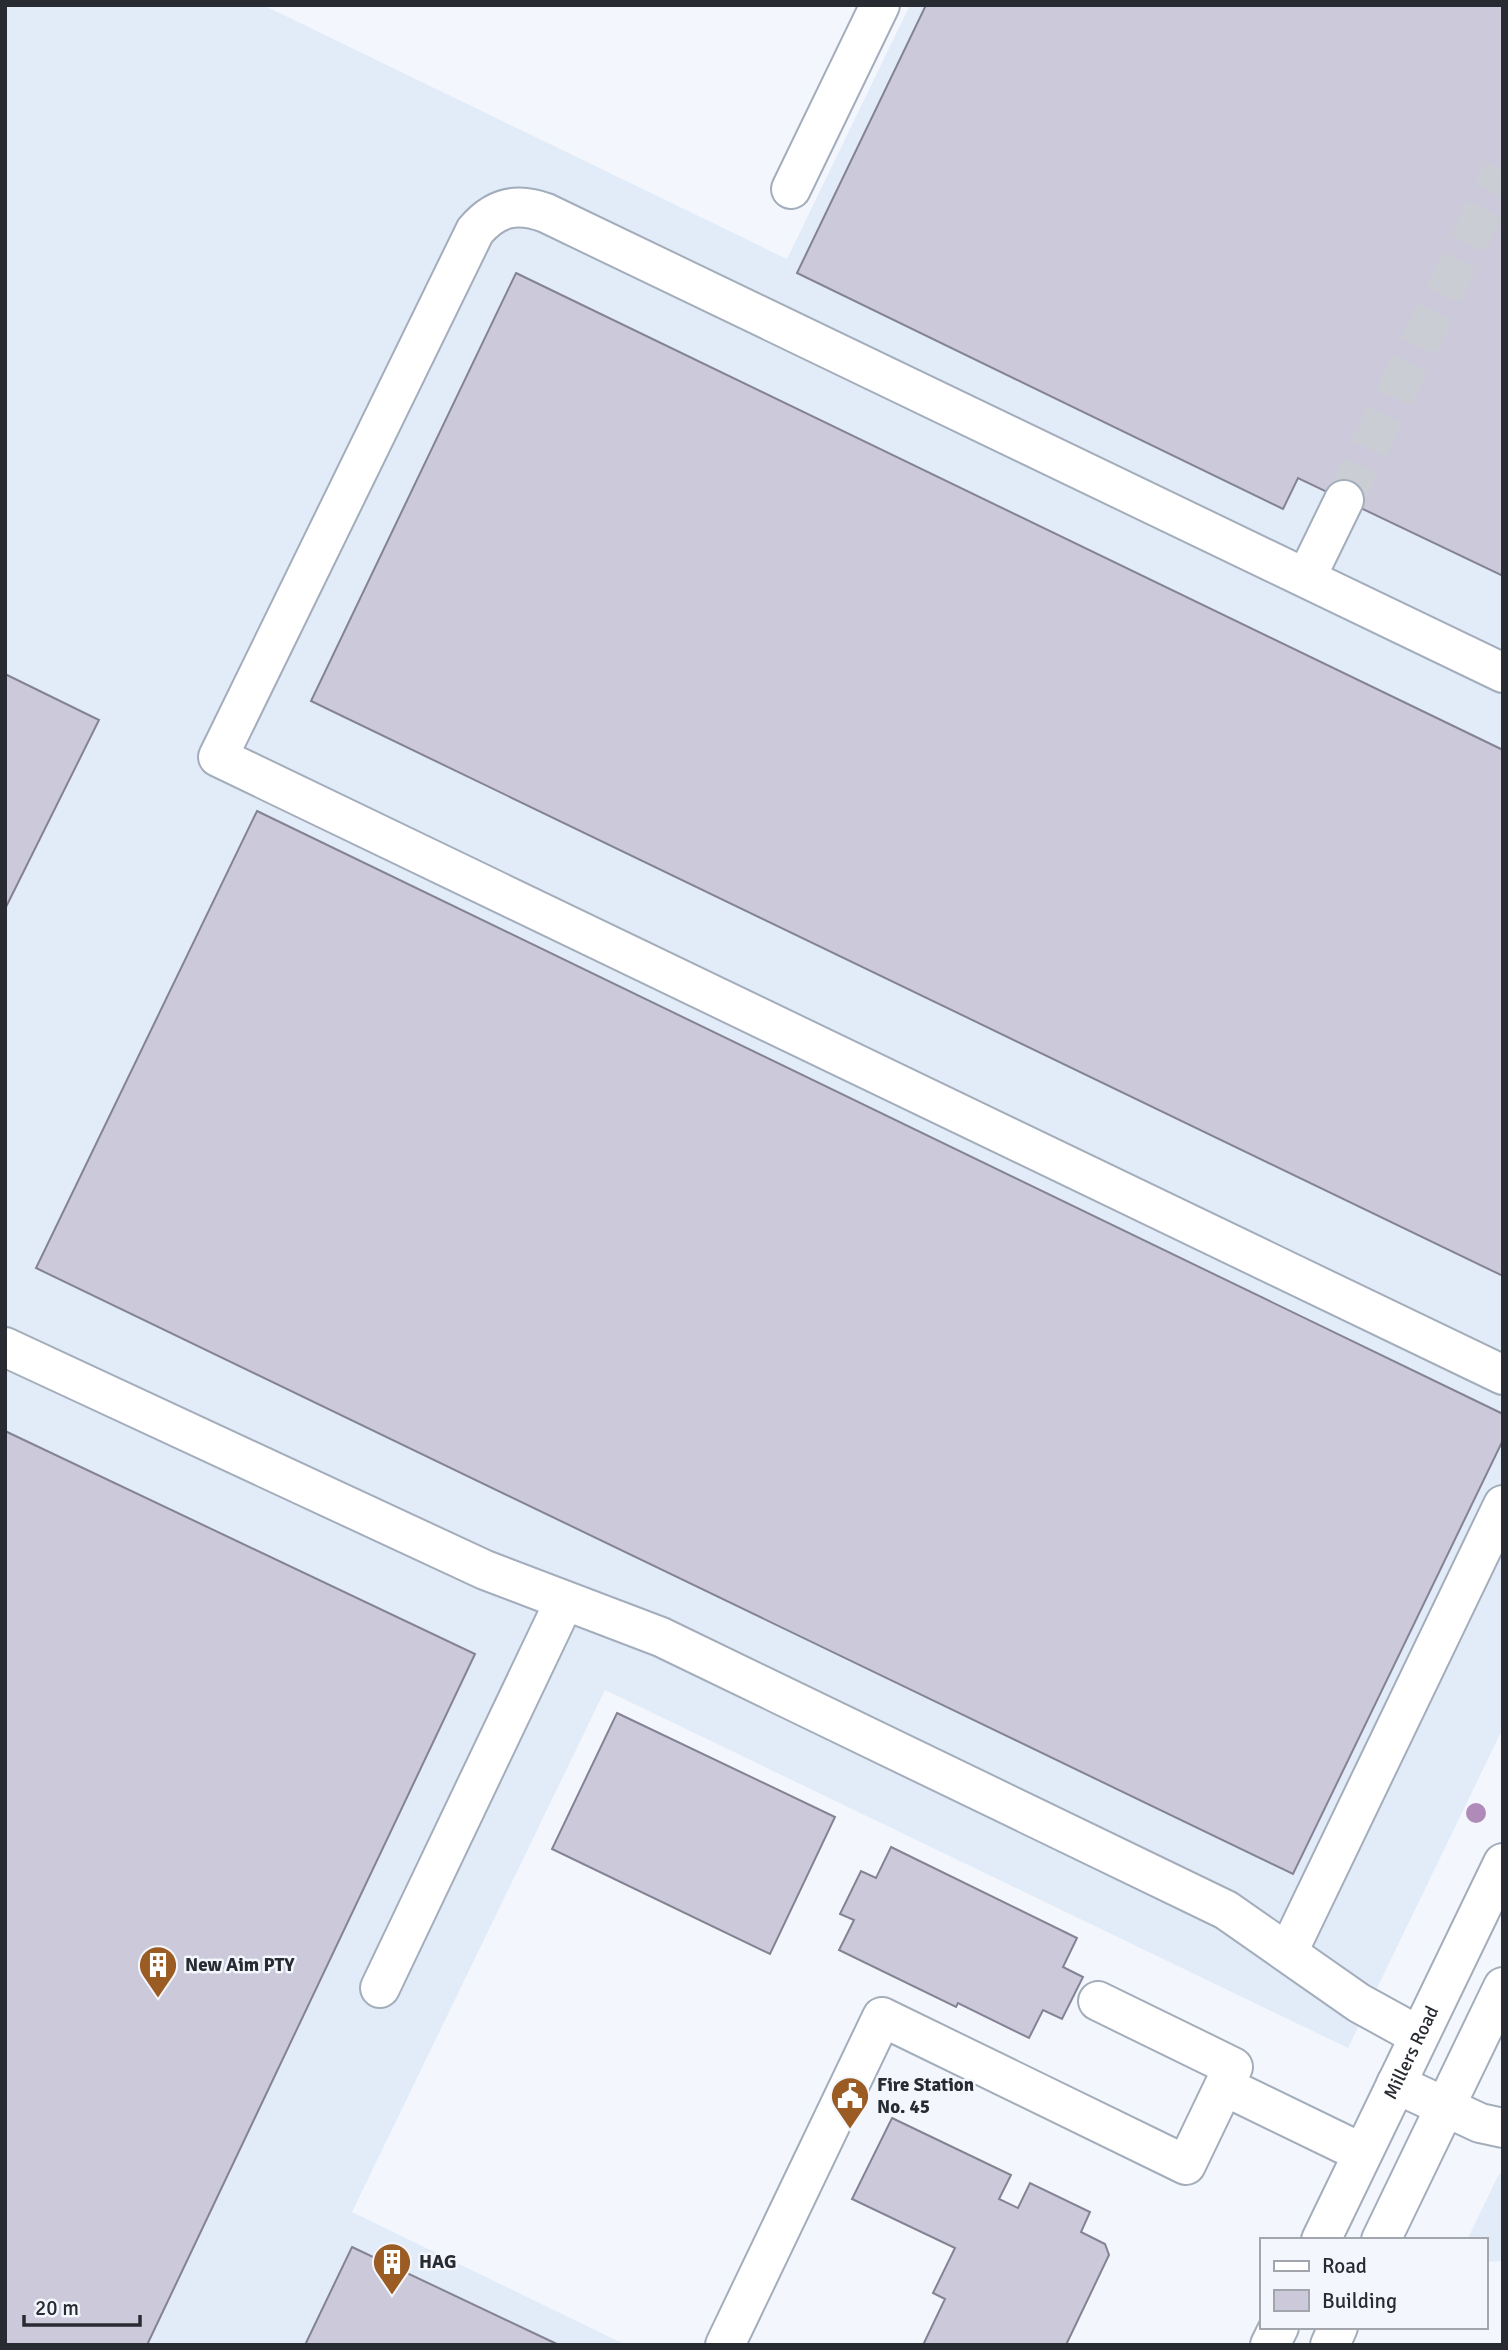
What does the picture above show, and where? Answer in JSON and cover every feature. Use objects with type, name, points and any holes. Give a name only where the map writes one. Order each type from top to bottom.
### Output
[{"type":"main road","points":[[791,189],[880,5]]},
{"type":"main road","points":[[1503,673],[546,213],[519,205],[487,216],[475,231],[218,757],[1503,1375]]},
{"type":"main road","points":[[1306,578],[1344,500]]},
{"type":"main road","points":[[5,1347],[485,1570],[661,1637],[1226,1910],[1359,2003],[1419,2036]]},
{"type":"main road","points":[[1288,1952],[1503,1506]]},
{"type":"main road","points":[[380,1988],[564,1602]]},
{"type":"main road","name":"Millers Road","points":[[1322,2238],[1503,1863]]},
{"type":"main road","points":[[1382,2238],[1503,1987]]},
{"type":"main road","points":[[725,2345],[882,2017],[1186,2165],[1233,2067],[1098,2001]]},
{"type":"main road","points":[[1396,2084],[1480,2123],[1503,2128]]},
{"type":"main road","points":[[1224,2085],[1362,2153]]},
{"type":"main road","points":[[1270,2345],[1278,2329]]},
{"type":"main road","points":[[1330,2345],[1337,2329]]},
{"type":"shaded area","points":[[5,5],[263,5],[787,259],[910,5],[1503,5],[1503,1728],[1348,2048],[605,1690],[352,2212],[626,2345],[5,2345]]},
{"type":"shaded area","points":[[1499,2174],[1503,2174],[1503,2261],[1487,2262],[1487,2238],[1468,2238]]},
{"type":"building","points":[[926,5],[1503,5],[1503,576],[1298,478],[1283,509],[797,273]]},
{"type":"building","points":[[516,273],[1503,750],[1503,1276],[311,701]]},
{"type":"building","points":[[5,674],[99,720],[5,909]]},
{"type":"building","points":[[257,811],[1503,1414],[1503,1440],[1293,1874],[36,1268]]},
{"type":"building","name":"New Aim PTY","points":[[5,1431],[475,1654],[147,2345],[5,2345]]},
{"type":"building","points":[[617,1713],[835,1817],[770,1954],[552,1849]]},
{"type":"building","points":[[891,1847],[1077,1938],[1063,1967],[1083,1977],[1062,2019],[1043,2010],[1029,2038],[958,2003],[956,2007],[839,1950],[854,1920],[840,1914],[861,1871],[876,1878]]},
{"type":"building","points":[[892,2118],[1011,2175],[999,2199],[1018,2208],[1030,2183],[1090,2212],[1081,2232],[1105,2244],[1109,2255],[1066,2345],[923,2345],[945,2299],[933,2293],[955,2248],[852,2199]]},
{"type":"building","name":"HAG","points":[[352,2247],[559,2345],[305,2345]]},
{"type":"tunnel","points":[[1344,500],[1503,170]]},
{"type":"place","name":"New Aim PTY","points":[[158,1999]]},
{"type":"place","name":"Fire Station No. 45","points":[[850,2130]]},
{"type":"place","name":"HAG","points":[[392,2296]]}]
